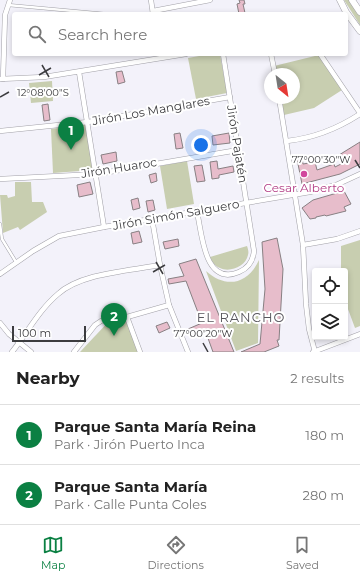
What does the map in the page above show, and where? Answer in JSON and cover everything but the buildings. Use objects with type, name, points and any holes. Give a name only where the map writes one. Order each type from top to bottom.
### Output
[{"type":"main road","points":[[340,0],[344,12]]},
{"type":"main road","points":[[352,0],[359,8]]},
{"type":"main road","points":[[348,18],[360,31]]},
{"type":"street","points":[[10,0],[5,14],[1,79],[44,77],[79,72],[160,56]]},
{"type":"street","points":[[151,0],[153,12]]},
{"type":"street","points":[[157,12],[210,0]]},
{"type":"street","name":"Jirón Pajatén","points":[[197,212],[208,262],[218,272],[230,275],[244,270],[250,265],[253,259],[254,251],[223,56]]},
{"type":"street","points":[[271,56],[274,68]]},
{"type":"street","points":[[287,141],[302,139],[332,130],[360,113],[321,56]]},
{"type":"street","points":[[79,72],[104,227]]},
{"type":"street","name":"Jirón Los Manglares","points":[[0,131],[88,122],[230,97]]},
{"type":"street","points":[[280,104],[303,244],[306,304],[314,352],[360,334]]},
{"type":"street","name":"Jirón Huaroc","points":[[0,179],[96,174],[238,150]]},
{"type":"street","name":"Jirón Simón Salguero","points":[[0,274],[16,262],[59,236],[294,194],[336,185],[360,174]]},
{"type":"street","points":[[152,219],[169,305],[188,352]]},
{"type":"street","points":[[303,244],[337,239],[360,231]]},
{"type":"street","points":[[12,352],[45,308],[57,294],[68,286],[80,280],[92,277],[160,265]]},
{"type":"street","points":[[74,352],[95,325],[101,320],[128,316],[169,305]]},
{"type":"street","points":[[128,316],[140,352]]},
{"type":"street","points":[[0,323],[9,334],[31,352]]},
{"type":"lane","points":[[8,5],[84,12]]},
{"type":"lane","points":[[0,224],[2,240],[16,262]]},
{"type":"green space","points":[[344,0],[349,0],[360,16],[360,25]]},
{"type":"green space","points":[[199,56],[220,56],[227,93],[196,99],[188,58]]},
{"type":"green space","points":[[320,56],[342,90],[314,108],[284,115],[281,104],[300,104],[300,68],[274,68],[274,66]]},
{"type":"green space","points":[[52,81],[53,101],[31,103],[29,83]]},
{"type":"green space","points":[[87,124],[94,170],[53,173],[51,129]]},
{"type":"green space","points":[[187,161],[194,204],[167,209],[160,166]]},
{"type":"green space","points":[[15,182],[31,182],[32,202],[43,202],[47,212],[20,230],[18,227],[3,233],[0,195],[7,195],[8,198],[15,196]]},
{"type":"green space","points":[[360,240],[360,326],[355,328],[348,309],[348,268],[341,268],[341,246]]},
{"type":"green space","points":[[247,246],[247,259],[237,268],[228,270],[218,267],[214,264],[210,257]]},
{"type":"green space","points":[[259,260],[258,343],[236,351],[206,271],[221,280],[229,282],[236,281],[243,279],[249,274]]},
{"type":"green space","points":[[111,319],[126,321],[138,352],[80,352]]},
{"type":"place","name":"Parque Santa María Reina","points":[[71,150]]},
{"type":"place","name":"Cesar Alberto","points":[[304,174]]},
{"type":"place","name":"Parque Santa María","points":[[114,336]]},
{"type":"district","name":"EL RANCHO","points":[[241,317]]}]
